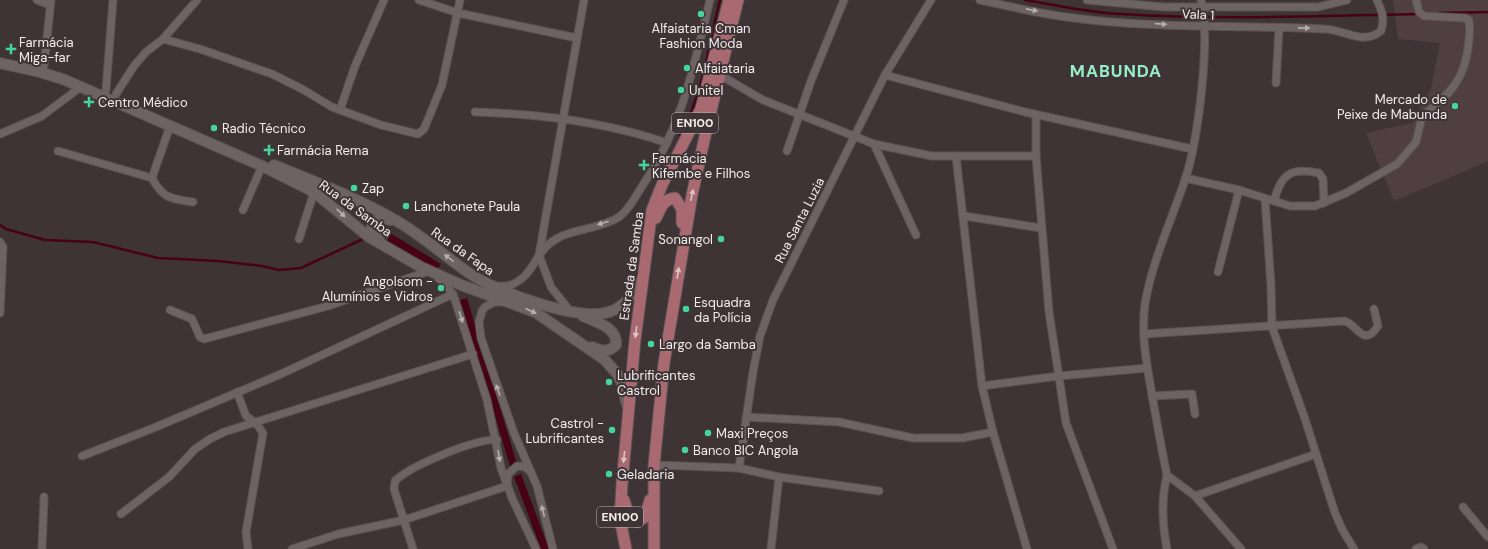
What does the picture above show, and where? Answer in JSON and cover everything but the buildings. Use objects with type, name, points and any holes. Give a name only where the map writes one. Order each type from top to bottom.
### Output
[{"type":"main road","name":"Estrada da Samba","points":[[626,549],[620,519],[622,484],[643,275],[652,210],[657,196],[701,108],[729,0]]},
{"type":"main road","name":"EN100","points":[[654,549],[654,465],[664,363],[682,247],[706,130],[738,0]]},
{"type":"main road","points":[[0,57],[44,66]]},
{"type":"main road","name":"Rua da Samba","points":[[0,63],[52,75],[82,86],[262,166],[314,192],[361,231],[425,269],[461,285],[535,312],[568,333],[605,360],[618,375],[626,395],[628,417]]},
{"type":"main road","name":"Rua da Fapa","points":[[44,66],[116,94],[222,143],[361,202],[406,226],[468,273],[511,294],[570,311],[596,315],[614,310],[631,296],[643,275]]},
{"type":"main road","points":[[647,241],[663,203],[668,199],[675,198],[682,209],[682,247]]},
{"type":"main road","points":[[393,250],[374,236],[372,232],[372,223],[375,220],[385,218],[406,226]]},
{"type":"main road","points":[[568,333],[602,351],[610,349],[616,345],[616,338],[611,330],[604,325],[570,311]]},
{"type":"main road","points":[[622,484],[628,517],[637,522],[645,517],[649,507],[653,484]]},
{"type":"street","points":[[37,0],[50,3],[44,66]]},
{"type":"street","points":[[106,90],[113,0]]},
{"type":"street","points":[[116,94],[134,66],[146,52],[164,39],[197,0]]},
{"type":"street","points":[[340,110],[362,49],[384,0]]},
{"type":"street","points":[[420,0],[458,13],[577,38]]},
{"type":"street","points":[[164,39],[200,49],[272,74],[302,89],[332,107],[381,125],[416,134],[421,133],[442,85],[460,0]]},
{"type":"street","points":[[481,280],[498,286],[507,287],[516,283],[530,271],[539,255],[584,0]]},
{"type":"street","name":"Estrada da Samba","points":[[539,255],[548,243],[559,236],[588,228],[620,216],[653,171],[674,130],[687,91],[710,0]]},
{"type":"street","points":[[787,151],[811,81],[844,0]]},
{"type":"street","name":"Rua Santa Luzia","points":[[739,468],[760,336],[773,300],[808,225],[885,76],[931,0]]},
{"type":"street","name":"Vala 1","points":[[980,0],[1066,17],[1205,25],[1326,29],[1363,38],[1377,35],[1381,31],[1384,22],[1382,10],[1377,0]]},
{"type":"street","name":"Vala 1","points":[[1087,0],[1164,8],[1203,6],[1318,7],[1347,0]]},
{"type":"street","points":[[1185,178],[1239,190],[1290,206],[1305,207],[1324,203],[1397,164],[1416,142],[1424,115],[1457,83],[1462,74],[1468,37],[1469,20],[1465,18],[1424,16],[1420,12],[1416,0]]},
{"type":"street","points":[[1164,549],[1162,511],[1163,494],[1167,475],[1147,368],[1144,334],[1145,304],[1150,281],[1185,178],[1192,149],[1201,87],[1205,25],[1203,6]]},
{"type":"street","points":[[1276,83],[1279,28]]},
{"type":"street","points":[[720,75],[763,100],[874,144],[932,156],[1036,156]]},
{"type":"street","points":[[885,76],[1036,115],[1192,149]]},
{"type":"street","points":[[0,134],[42,116],[82,86]]},
{"type":"street","points":[[475,112],[562,119],[625,131],[667,143]]},
{"type":"street","points":[[1036,115],[1036,156],[1049,312],[1066,423],[1113,549]]},
{"type":"street","points":[[170,126],[152,178],[157,188],[171,199],[192,202]]},
{"type":"street","points":[[874,144],[916,235]]},
{"type":"street","points":[[58,151],[152,178]]},
{"type":"street","points":[[956,156],[964,216],[982,386],[993,432],[1027,549]]},
{"type":"street","points":[[243,210],[262,166]]},
{"type":"street","points":[[1274,201],[1278,187],[1284,177],[1294,171],[1305,170],[1319,173],[1323,179],[1324,203]]},
{"type":"street","points":[[1218,272],[1239,190]]},
{"type":"street","points":[[299,238],[314,192]]},
{"type":"street","points":[[1265,199],[1271,277],[1272,327],[1304,416],[1335,513],[1342,529],[1354,549]]},
{"type":"street","points":[[964,216],[1041,228]]},
{"type":"street","points":[[0,242],[3,247],[0,313]]},
{"type":"street","points":[[539,255],[551,287],[570,311]]},
{"type":"street","points":[[170,310],[192,319],[200,337],[204,339],[328,306],[425,269],[441,280],[452,294],[487,400],[497,440],[501,468],[507,486],[536,549]]},
{"type":"street","points":[[82,456],[156,427],[298,366],[452,294]]},
{"type":"street","points":[[513,303],[500,301],[485,307],[480,316],[479,327],[484,349],[498,391],[521,449],[533,474],[553,549]]},
{"type":"street","points":[[1144,334],[1272,327],[1344,321],[1348,322],[1359,334],[1366,335],[1374,332],[1378,326],[1374,310]]},
{"type":"street","points":[[121,514],[169,477],[195,449],[210,439],[236,428],[473,354]]},
{"type":"street","points":[[982,386],[1059,376],[1147,368]]},
{"type":"street","points":[[237,392],[246,416],[262,429],[264,437],[246,532],[248,549]]},
{"type":"street","points":[[1152,396],[1192,394],[1195,414]]},
{"type":"street","points":[[746,417],[839,422],[913,438],[962,438],[993,432]]},
{"type":"street","points":[[413,549],[394,486],[398,478],[432,460],[466,446],[497,440]]},
{"type":"street","points":[[1195,496],[1316,454]]},
{"type":"street","points":[[654,465],[739,468],[780,478],[879,491]]},
{"type":"street","points":[[507,486],[508,474],[513,468],[521,466],[533,474]]},
{"type":"street","points":[[1167,475],[1195,496],[1241,549]]},
{"type":"street","points":[[771,549],[780,478]]},
{"type":"street","points":[[292,549],[338,534],[404,520],[507,486]]},
{"type":"street","points":[[42,549],[44,497]]},
{"type":"street","points":[[1463,507],[1488,537]]},
{"type":"street","points":[[1416,549],[1421,547],[1424,549]]},
{"type":"shaded area","name":"Mercado de Peixe de Mabunda","points":[[1393,0],[1488,0],[1488,161],[1394,201],[1366,133],[1412,123],[1431,88],[1440,43],[1398,39]]},
{"type":"shaded area","points":[[390,233],[441,264],[437,270],[387,242]]},
{"type":"shaded area","points":[[467,298],[517,464],[510,466],[460,300]]},
{"type":"shaded area","points":[[521,474],[549,549],[541,549],[514,477]]},
{"type":"waterway","points":[[680,135],[688,120],[700,86],[720,0]]},
{"type":"waterway","points":[[1025,0],[1097,12],[1158,16],[1270,17],[1419,14]]},
{"type":"waterway","points":[[1440,13],[1488,12]]},
{"type":"waterway","points":[[0,225],[6,229],[45,240],[93,242],[158,258],[218,261],[262,266],[279,270],[301,268],[365,238]]},
{"type":"place","name":"Alfaiataria Cman Fashion Moda","points":[[701,14]]},
{"type":"place","name":"Farmácia Miga-far","points":[[11,49]]},
{"type":"place","name":"Alfaiataria","points":[[687,68]]},
{"type":"place","name":"Unitel","points":[[681,90]]},
{"type":"place","name":"Centro Médico","points":[[89,102]]},
{"type":"place","name":"Mercado de Peixe de Mabunda","points":[[1455,106]]},
{"type":"place","name":"Radio Técnico","points":[[214,128]]},
{"type":"place","name":"Farmácia Rema","points":[[269,150]]},
{"type":"place","name":"Farmácia Kifembe e Filhos","points":[[644,165]]},
{"type":"place","name":"Zap","points":[[354,188]]},
{"type":"place","name":"Lanchonete Paula","points":[[406,206]]},
{"type":"place","name":"Sonangol","points":[[721,239]]},
{"type":"place","name":"Angolsom - Alumínios e Vidros","points":[[441,288]]},
{"type":"place","name":"Esquadra da Polícia","points":[[686,309]]},
{"type":"place","name":"Largo da Samba","points":[[651,344]]},
{"type":"place","name":"Lubrificantes Castrol","points":[[609,382]]},
{"type":"place","name":"Castrol - Lubrificantes","points":[[612,430]]},
{"type":"place","name":"Maxi Preços","points":[[708,433]]},
{"type":"place","name":"Banco BIC Angola","points":[[685,450]]},
{"type":"place","name":"Geladaria","points":[[609,474]]},
{"type":"district","name":"MABUNDA","points":[[1116,71]]}]
